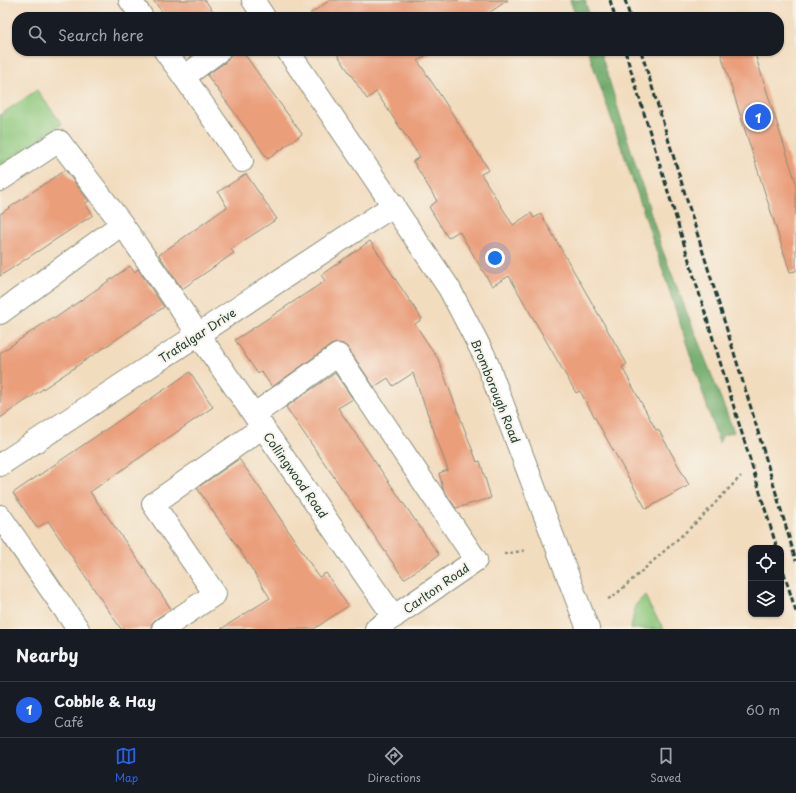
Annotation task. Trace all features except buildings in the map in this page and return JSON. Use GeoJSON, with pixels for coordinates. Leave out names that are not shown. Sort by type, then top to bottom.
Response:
{"type":"FeatureCollection","features":[{"type":"Feature","properties":{"kind":"street"},"geometry":{"type":"LineString","coordinates":[[130,0],[138,12]]}},
{"type":"Feature","properties":{"kind":"street"},"geometry":{"type":"LineString","coordinates":[[169,56],[242,161]]}},
{"type":"Feature","properties":{"kind":"street"},"geometry":{"type":"LineString","coordinates":[[184,77],[212,56]]}},
{"type":"Feature","properties":{"kind":"street","name":"Bromborough Road"},"geometry":{"type":"LineString","coordinates":[[291,56],[450,288],[484,355],[585,621]]}},
{"type":"Feature","properties":{"kind":"street","name":"Collingwood Road"},"geometry":{"type":"LineString","coordinates":[[0,180],[59,141],[122,224],[394,617]]}},
{"type":"Feature","properties":{"kind":"street","name":"Trafalgar Drive"},"geometry":{"type":"LineString","coordinates":[[0,465],[394,204]]}},
{"type":"Feature","properties":{"kind":"street"},"geometry":{"type":"LineString","coordinates":[[0,313],[122,224]]}},
{"type":"Feature","properties":{"kind":"street"},"geometry":{"type":"LineString","coordinates":[[163,629],[215,594],[153,504],[259,421],[338,355],[476,560]]}},
{"type":"Feature","properties":{"kind":"street"},"geometry":{"type":"LineString","coordinates":[[0,516],[78,629]]}},
{"type":"Feature","properties":{"kind":"street","name":"Carlton Road"},"geometry":{"type":"LineString","coordinates":[[376,629],[476,560]]}},
{"type":"Feature","properties":{"kind":"path"},"geometry":{"type":"LineString","coordinates":[[585,621],[700,520],[741,476]]}},
{"type":"Feature","properties":{"kind":"path"},"geometry":{"type":"LineString","coordinates":[[476,560],[556,544]]}},
{"type":"Feature","properties":{"kind":"green space"},"geometry":{"type":"Polygon","coordinates":[[[570,0],[585,0],[589,12],[574,12],[570,0]]]}},
{"type":"Feature","properties":{"kind":"green space"},"geometry":{"type":"Polygon","coordinates":[[[590,56],[602,56],[662,249],[734,432],[723,435],[719,443],[642,207],[590,56]]]}},
{"type":"Feature","properties":{"kind":"green space"},"geometry":{"type":"Polygon","coordinates":[[[37,90],[62,124],[0,166],[0,115],[37,90]]]}},
{"type":"Feature","properties":{"kind":"green space"},"geometry":{"type":"Polygon","coordinates":[[[645,595],[650,607],[664,629],[631,629],[635,606],[645,595]]]}},
{"type":"Feature","properties":{"kind":"railway"},"geometry":{"type":"LineString","coordinates":[[610,0],[614,12]]}},
{"type":"Feature","properties":{"kind":"railway"},"geometry":{"type":"LineString","coordinates":[[625,0],[629,12]]}},
{"type":"Feature","properties":{"kind":"railway"},"geometry":{"type":"LineString","coordinates":[[627,56],[776,545]]}},
{"type":"Feature","properties":{"kind":"railway"},"geometry":{"type":"LineString","coordinates":[[643,56],[751,408],[796,561]]}},
{"type":"Feature","properties":{"kind":"railway"},"geometry":{"type":"LineString","coordinates":[[784,573],[796,612]]}},
{"type":"Feature","properties":{"kind":"place","name":"Cobble & Hay"},"geometry":{"type":"Point","coordinates":[758,117]}}]}
